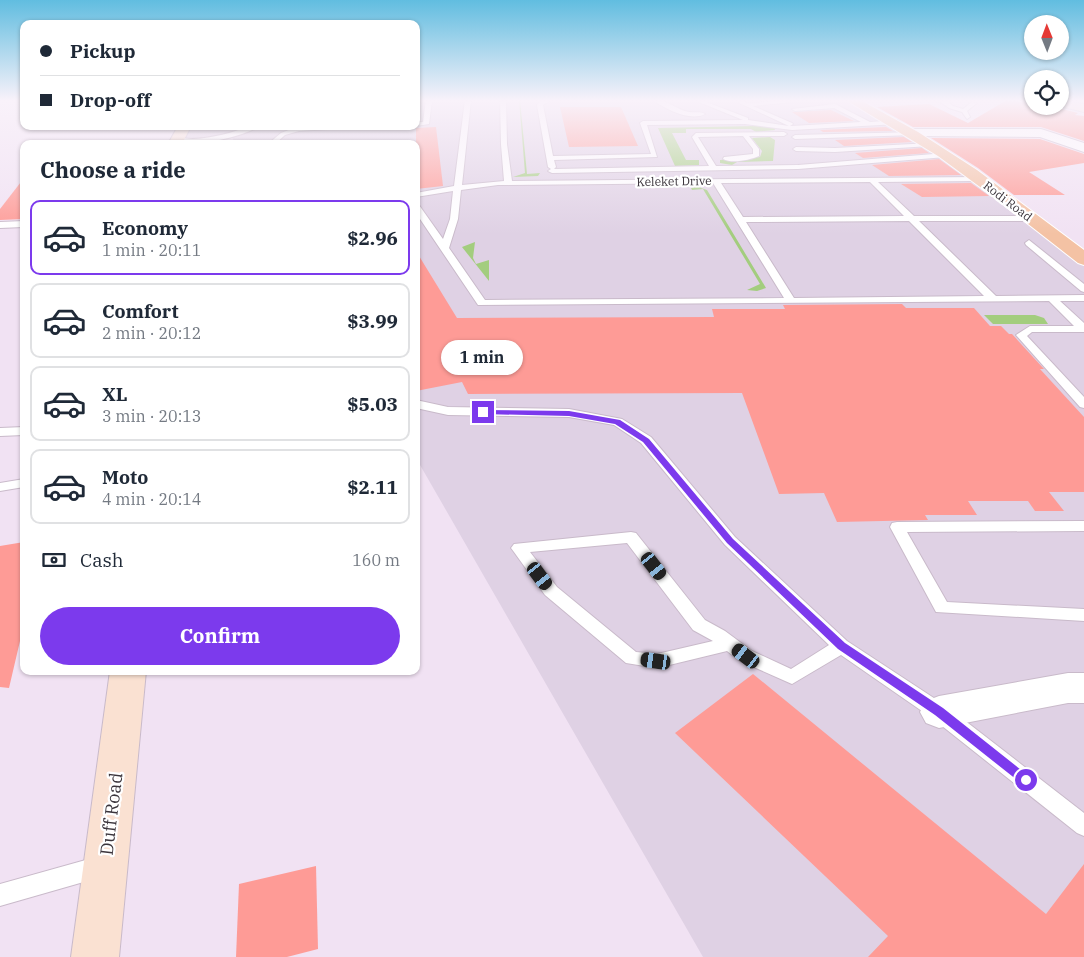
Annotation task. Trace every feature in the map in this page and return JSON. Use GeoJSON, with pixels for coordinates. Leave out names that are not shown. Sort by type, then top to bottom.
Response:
{"type":"FeatureCollection","features":[{"type":"Feature","properties":{"kind":"main road","name":"Rodi Road"},"geometry":{"type":"LineString","coordinates":[[931,145],[946,155],[959,169],[979,178],[1084,259]]}},
{"type":"Feature","properties":{"kind":"street","name":"Duff Road"},"geometry":{"type":"LineString","coordinates":[[95,957],[128,675]]}},
{"type":"Feature","properties":{"kind":"street"},"geometry":{"type":"LineString","coordinates":[[939,712],[1068,688],[1084,688]]}},
{"type":"Feature","properties":{"kind":"lane"},"geometry":{"type":"LineString","coordinates":[[444,248],[454,219],[463,145]]}},
{"type":"Feature","properties":{"kind":"lane"},"geometry":{"type":"LineString","coordinates":[[504,145],[508,183]]}},
{"type":"Feature","properties":{"kind":"lane"},"geometry":{"type":"LineString","coordinates":[[547,145],[555,182]]}},
{"type":"Feature","properties":{"kind":"lane"},"geometry":{"type":"LineString","coordinates":[[550,158],[655,156],[651,145]]}},
{"type":"Feature","properties":{"kind":"lane"},"geometry":{"type":"LineString","coordinates":[[702,145],[715,159],[714,168]]}},
{"type":"Feature","properties":{"kind":"lane"},"geometry":{"type":"LineString","coordinates":[[715,159],[750,158],[757,155],[753,145]]}},
{"type":"Feature","properties":{"kind":"lane"},"geometry":{"type":"LineString","coordinates":[[795,145],[800,180]]}},
{"type":"Feature","properties":{"kind":"lane"},"geometry":{"type":"LineString","coordinates":[[818,145],[824,148],[843,149]]}},
{"type":"Feature","properties":{"kind":"lane"},"geometry":{"type":"LineString","coordinates":[[796,149],[843,149],[919,145]]}},
{"type":"Feature","properties":{"kind":"lane"},"geometry":{"type":"LineString","coordinates":[[552,171],[798,167],[946,155]]}},
{"type":"Feature","properties":{"kind":"lane"},"geometry":{"type":"LineString","coordinates":[[815,166],[826,172],[843,175],[942,170]]}},
{"type":"Feature","properties":{"kind":"lane","name":"Keleket Drive"},"geometry":{"type":"LineString","coordinates":[[420,194],[508,183],[979,178]]}},
{"type":"Feature","properties":{"kind":"lane"},"geometry":{"type":"LineString","coordinates":[[715,180],[791,301]]}},
{"type":"Feature","properties":{"kind":"lane"},"geometry":{"type":"LineString","coordinates":[[872,180],[993,299]]}},
{"type":"Feature","properties":{"kind":"lane"},"geometry":{"type":"LineString","coordinates":[[420,213],[482,303],[1084,298]]}},
{"type":"Feature","properties":{"kind":"lane"},"geometry":{"type":"LineString","coordinates":[[742,223],[914,220],[1037,223]]}},
{"type":"Feature","properties":{"kind":"lane"},"geometry":{"type":"LineString","coordinates":[[742,223],[921,227],[1037,223]]}},
{"type":"Feature","properties":{"kind":"lane"},"geometry":{"type":"LineString","coordinates":[[0,225],[20,224]]}},
{"type":"Feature","properties":{"kind":"lane"},"geometry":{"type":"LineString","coordinates":[[1029,243],[1084,289]]}},
{"type":"Feature","properties":{"kind":"lane"},"geometry":{"type":"LineString","coordinates":[[1052,299],[1084,329]]}},
{"type":"Feature","properties":{"kind":"lane"},"geometry":{"type":"LineString","coordinates":[[1084,329],[1030,330],[1021,335],[1084,404]]}},
{"type":"Feature","properties":{"kind":"lane"},"geometry":{"type":"LineString","coordinates":[[420,405],[448,411],[569,414],[618,422],[646,440],[730,541],[841,646],[939,712],[1084,826]]}},
{"type":"Feature","properties":{"kind":"lane"},"geometry":{"type":"LineString","coordinates":[[0,432],[20,431]]}},
{"type":"Feature","properties":{"kind":"lane"},"geometry":{"type":"LineString","coordinates":[[0,487],[20,484]]}},
{"type":"Feature","properties":{"kind":"lane"},"geometry":{"type":"LineString","coordinates":[[1084,526],[897,527],[942,608],[1084,615]]}},
{"type":"Feature","properties":{"kind":"lane"},"geometry":{"type":"LineString","coordinates":[[730,644],[656,661],[632,658],[551,590],[519,548],[631,537],[699,625],[730,644],[746,656],[792,676],[841,646]]}},
{"type":"Feature","properties":{"kind":"lane"},"geometry":{"type":"LineString","coordinates":[[0,895],[105,866]]}},
{"type":"Feature","properties":{"kind":"shaded area"},"geometry":{"type":"Polygon","coordinates":[[[420,145],[924,145],[1084,259],[1084,957],[703,957],[420,465],[420,145]]]}},
{"type":"Feature","properties":{"kind":"green space"},"geometry":{"type":"Polygon","coordinates":[[[523,145],[524,145],[527,174],[540,173],[538,176],[513,177],[525,173],[523,145]]]}},
{"type":"Feature","properties":{"kind":"green space"},"geometry":{"type":"Polygon","coordinates":[[[665,145],[678,145],[686,160],[699,160],[699,165],[675,166],[665,145]]]}},
{"type":"Feature","properties":{"kind":"green space"},"geometry":{"type":"Polygon","coordinates":[[[757,145],[775,145],[773,161],[737,162],[732,165],[720,163],[720,160],[760,157],[762,151],[757,145]]]}},
{"type":"Feature","properties":{"kind":"green space"},"geometry":{"type":"Polygon","coordinates":[[[698,187],[707,190],[766,288],[757,291],[747,290],[760,284],[703,189],[692,190],[691,188],[698,187]]]}},
{"type":"Feature","properties":{"kind":"green space"},"geometry":{"type":"Polygon","coordinates":[[[475,242],[473,258],[476,264],[489,260],[489,281],[462,247],[475,242]]]}},
{"type":"Feature","properties":{"kind":"green space"},"geometry":{"type":"Polygon","coordinates":[[[984,315],[1035,315],[1044,318],[1048,324],[993,324],[984,315]]]}},
{"type":"Feature","properties":{"kind":"building"},"geometry":{"type":"Polygon","coordinates":[[[420,145],[438,145],[443,186],[420,189],[420,145]]]}},
{"type":"Feature","properties":{"kind":"building"},"geometry":{"type":"Polygon","coordinates":[[[568,145],[638,146],[569,147],[568,145]]]}},
{"type":"Feature","properties":{"kind":"building"},"geometry":{"type":"Polygon","coordinates":[[[842,145],[867,145],[844,146],[842,145]]]}},
{"type":"Feature","properties":{"kind":"building"},"geometry":{"type":"Polygon","coordinates":[[[941,145],[1057,145],[1084,154],[1084,163],[1029,172],[1065,195],[1014,195],[978,168],[941,145]]]}},
{"type":"Feature","properties":{"kind":"building"},"geometry":{"type":"Polygon","coordinates":[[[922,148],[929,153],[863,158],[855,153],[922,148]]]}},
{"type":"Feature","properties":{"kind":"building"},"geometry":{"type":"Polygon","coordinates":[[[939,159],[961,175],[889,176],[872,165],[939,159]]]}},
{"type":"Feature","properties":{"kind":"building"},"geometry":{"type":"Polygon","coordinates":[[[20,183],[20,219],[0,220],[0,209],[20,183]]]}},
{"type":"Feature","properties":{"kind":"building"},"geometry":{"type":"Polygon","coordinates":[[[971,183],[989,196],[922,197],[901,184],[971,183]]]}},
{"type":"Feature","properties":{"kind":"building"},"geometry":{"type":"Polygon","coordinates":[[[420,258],[457,318],[714,317],[712,309],[785,309],[783,305],[902,304],[906,308],[974,308],[990,326],[1001,326],[1009,334],[1012,334],[1044,369],[1040,369],[1084,417],[1084,492],[1049,492],[1064,511],[1035,511],[1028,501],[968,501],[977,515],[925,515],[928,520],[837,522],[824,493],[779,494],[742,393],[468,394],[462,382],[420,390],[420,258]]]}},
{"type":"Feature","properties":{"kind":"building"},"geometry":{"type":"Polygon","coordinates":[[[20,543],[20,641],[9,688],[0,687],[0,546],[20,543]]]}},
{"type":"Feature","properties":{"kind":"building"},"geometry":{"type":"Polygon","coordinates":[[[753,674],[1046,914],[1084,864],[1084,957],[868,957],[888,936],[675,733],[753,674]]]}},
{"type":"Feature","properties":{"kind":"building"},"geometry":{"type":"Polygon","coordinates":[[[316,866],[318,949],[287,957],[236,957],[239,884],[316,866]]]}},
{"type":"Feature","properties":{"kind":"route"},"geometry":{"type":"LineString","coordinates":[[483,412],[569,414],[618,422],[646,440],[730,541],[841,646],[939,712],[1026,780]]}}]}
